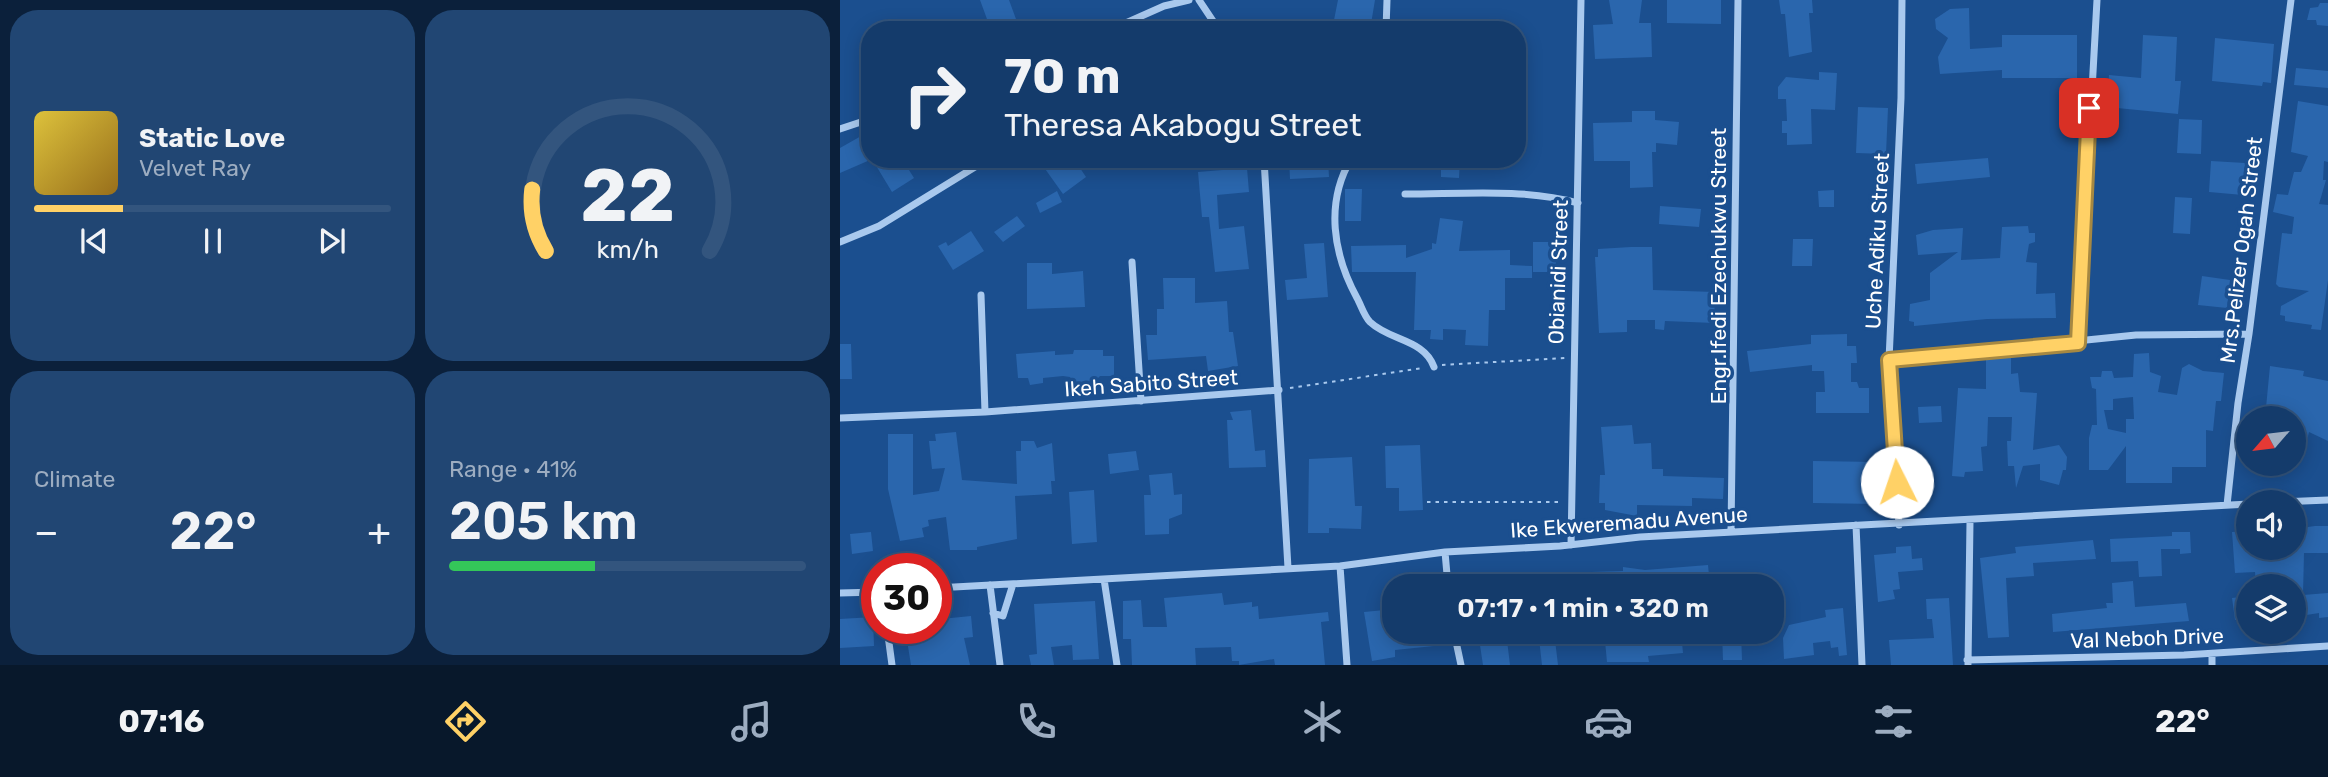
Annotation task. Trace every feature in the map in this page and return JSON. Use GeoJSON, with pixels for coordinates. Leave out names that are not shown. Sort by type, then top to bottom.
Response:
{"type":"FeatureCollection","features":[{"type":"Feature","properties":{"kind":"street"},"geometry":{"type":"LineString","coordinates":[[1134,21],[1164,6],[1189,0]]}},
{"type":"Feature","properties":{"kind":"street"},"geometry":{"type":"LineString","coordinates":[[1199,0],[1213,21]]}},
{"type":"Feature","properties":{"kind":"street"},"geometry":{"type":"LineString","coordinates":[[1386,21],[1387,0]]}},
{"type":"Feature","properties":{"kind":"street","name":"Obianidi Street"},"geometry":{"type":"LineString","coordinates":[[1571,545],[1581,0]]}},
{"type":"Feature","properties":{"kind":"street","name":"Engr.Ifedi Ezechukwu Street"},"geometry":{"type":"LineString","coordinates":[[1731,532],[1738,0]]}},
{"type":"Feature","properties":{"kind":"street","name":"Uche Adiku Street"},"geometry":{"type":"LineString","coordinates":[[1899,524],[1889,360],[1901,98],[1902,0]]}},
{"type":"Feature","properties":{"kind":"street"},"geometry":{"type":"LineString","coordinates":[[2078,343],[2085,172],[2097,0]]}},
{"type":"Feature","properties":{"kind":"street","name":"Mrs.Pelizer Ogah Street"},"geometry":{"type":"LineString","coordinates":[[2227,505],[2291,0]]}},
{"type":"Feature","properties":{"kind":"street"},"geometry":{"type":"LineString","coordinates":[[840,129],[861,122]]}},
{"type":"Feature","properties":{"kind":"street"},"geometry":{"type":"LineString","coordinates":[[840,242],[879,226],[973,168]]}},
{"type":"Feature","properties":{"kind":"street"},"geometry":{"type":"LineString","coordinates":[[1265,168],[1288,568]]}},
{"type":"Feature","properties":{"kind":"street"},"geometry":{"type":"LineString","coordinates":[[1346,168],[1339,179],[1334,207],[1339,262],[1369,321],[1418,346],[1430,355],[1434,367]]}},
{"type":"Feature","properties":{"kind":"street"},"geometry":{"type":"LineString","coordinates":[[1405,194],[1517,195],[1559,198],[1578,203]]}},
{"type":"Feature","properties":{"kind":"street"},"geometry":{"type":"LineString","coordinates":[[1132,262],[1141,401]]}},
{"type":"Feature","properties":{"kind":"street"},"geometry":{"type":"LineString","coordinates":[[981,295],[985,412]]}},
{"type":"Feature","properties":{"kind":"street"},"geometry":{"type":"LineString","coordinates":[[1889,360],[2078,343],[2136,335],[2249,334]]}},
{"type":"Feature","properties":{"kind":"street","name":"Ikeh Sabito Street"},"geometry":{"type":"LineString","coordinates":[[840,418],[985,412],[1279,390]]}},
{"type":"Feature","properties":{"kind":"street"},"geometry":{"type":"LineString","coordinates":[[2306,501],[2328,500]]}},
{"type":"Feature","properties":{"kind":"street","name":"Ike Ekweremadu Avenue"},"geometry":{"type":"LineString","coordinates":[[990,586],[1340,566],[1445,552],[1731,532],[1970,522],[2236,505]]}},
{"type":"Feature","properties":{"kind":"street"},"geometry":{"type":"LineString","coordinates":[[1967,663],[1970,522]]}},
{"type":"Feature","properties":{"kind":"street"},"geometry":{"type":"LineString","coordinates":[[1856,526],[1862,665]]}},
{"type":"Feature","properties":{"kind":"street"},"geometry":{"type":"LineString","coordinates":[[1445,552],[1447,574]]}},
{"type":"Feature","properties":{"kind":"street"},"geometry":{"type":"LineString","coordinates":[[1340,566],[1347,665]]}},
{"type":"Feature","properties":{"kind":"street"},"geometry":{"type":"LineString","coordinates":[[1104,579],[1117,665]]}},
{"type":"Feature","properties":{"kind":"street"},"geometry":{"type":"LineString","coordinates":[[993,613],[1003,616],[1013,584]]}},
{"type":"Feature","properties":{"kind":"street"},"geometry":{"type":"LineString","coordinates":[[952,588],[990,586],[1000,665]]}},
{"type":"Feature","properties":{"kind":"street"},"geometry":{"type":"LineString","coordinates":[[840,593],[861,592]]}},
{"type":"Feature","properties":{"kind":"street"},"geometry":{"type":"LineString","coordinates":[[885,665],[892,665],[889,644]]}},
{"type":"Feature","properties":{"kind":"street"},"geometry":{"type":"LineString","coordinates":[[1457,644],[1461,665]]}},
{"type":"Feature","properties":{"kind":"street","name":"Val Neboh Drive"},"geometry":{"type":"LineString","coordinates":[[1967,663],[2098,661],[2328,646]]}},
{"type":"Feature","properties":{"kind":"street"},"geometry":{"type":"LineString","coordinates":[[2212,665],[2213,654]]}},
{"type":"Feature","properties":{"kind":"path"},"geometry":{"type":"LineString","coordinates":[[1279,390],[1463,362],[1573,357]]}},
{"type":"Feature","properties":{"kind":"path"},"geometry":{"type":"LineString","coordinates":[[1427,502],[1571,503]]}},
{"type":"Feature","properties":{"kind":"building"},"geometry":{"type":"Polygon","coordinates":[[[980,0],[1009,0],[1017,21],[988,21],[980,0]]]}},
{"type":"Feature","properties":{"kind":"building"},"geometry":{"type":"Polygon","coordinates":[[[1338,0],[1375,0],[1372,21],[1334,21],[1338,0]]]}},
{"type":"Feature","properties":{"kind":"building"},"geometry":{"type":"Polygon","coordinates":[[[1609,0],[1642,0],[1639,23],[1651,23],[1652,57],[1595,59],[1593,25],[1613,24],[1609,0]]]}},
{"type":"Feature","properties":{"kind":"building"},"geometry":{"type":"Polygon","coordinates":[[[1667,0],[1721,0],[1721,24],[1667,23],[1667,0]]]}},
{"type":"Feature","properties":{"kind":"building"},"geometry":{"type":"Polygon","coordinates":[[[1779,0],[1812,0],[1813,13],[1809,13],[1812,52],[1789,57],[1785,14],[1781,14],[1779,0]]]}},
{"type":"Feature","properties":{"kind":"building"},"geometry":{"type":"Polygon","coordinates":[[[2320,3],[2328,3],[2328,26],[2317,25],[2316,20],[2307,20],[2310,8],[2318,7],[2320,3]]]}},
{"type":"Feature","properties":{"kind":"building"},"geometry":{"type":"Polygon","coordinates":[[[1969,8],[1970,49],[2002,47],[2002,35],[2077,35],[2077,78],[2002,78],[2002,70],[1940,74],[1938,57],[1948,38],[1936,29],[1935,19],[1950,9],[1969,8]]]}},
{"type":"Feature","properties":{"kind":"building"},"geometry":{"type":"Polygon","coordinates":[[[2143,35],[2177,37],[2175,81],[2181,81],[2178,114],[2107,107],[2109,75],[2141,78],[2143,35]]]}},
{"type":"Feature","properties":{"kind":"building"},"geometry":{"type":"Polygon","coordinates":[[[2215,38],[2274,44],[2271,83],[2263,82],[2262,86],[2212,81],[2215,38]]]}},
{"type":"Feature","properties":{"kind":"building"},"geometry":{"type":"Polygon","coordinates":[[[2296,68],[2328,71],[2328,88],[2294,85],[2296,68]]]}},
{"type":"Feature","properties":{"kind":"building"},"geometry":{"type":"Polygon","coordinates":[[[1819,72],[1837,73],[1835,110],[1811,109],[1812,144],[1787,145],[1787,133],[1782,133],[1782,121],[1787,121],[1786,99],[1778,99],[1778,87],[1786,77],[1819,80],[1819,72]]]}},
{"type":"Feature","properties":{"kind":"building"},"geometry":{"type":"Polygon","coordinates":[[[2298,101],[2328,106],[2328,162],[2324,161],[2323,180],[2326,180],[2319,204],[2328,205],[2328,280],[2321,330],[2311,329],[2312,325],[2285,321],[2285,316],[2280,315],[2281,306],[2309,291],[2279,287],[2276,284],[2282,233],[2292,234],[2294,217],[2273,212],[2277,194],[2288,195],[2294,172],[2301,172],[2308,156],[2291,152],[2298,101]]]}},
{"type":"Feature","properties":{"kind":"building"},"geometry":{"type":"Polygon","coordinates":[[[1858,107],[1888,108],[1886,154],[1856,153],[1858,107]]]}},
{"type":"Feature","properties":{"kind":"building"},"geometry":{"type":"Polygon","coordinates":[[[1632,111],[1655,111],[1655,120],[1679,122],[1677,145],[1656,143],[1656,152],[1652,152],[1653,187],[1630,188],[1630,161],[1594,161],[1593,123],[1632,122],[1632,111]]]}},
{"type":"Feature","properties":{"kind":"building"},"geometry":{"type":"Polygon","coordinates":[[[2179,119],[2202,120],[2201,154],[2177,153],[2179,119]]]}},
{"type":"Feature","properties":{"kind":"building"},"geometry":{"type":"Polygon","coordinates":[[[861,136],[861,164],[840,173],[840,148],[861,136]]]}},
{"type":"Feature","properties":{"kind":"building"},"geometry":{"type":"Polygon","coordinates":[[[1988,158],[1990,177],[1917,184],[1915,164],[1988,158]]]}},
{"type":"Feature","properties":{"kind":"building"},"geometry":{"type":"Polygon","coordinates":[[[2211,161],[2245,163],[2243,195],[2209,192],[2211,161]]]}},
{"type":"Feature","properties":{"kind":"building"},"geometry":{"type":"Polygon","coordinates":[[[877,168],[912,168],[909,170],[914,178],[892,192],[877,168]]]}},
{"type":"Feature","properties":{"kind":"building"},"geometry":{"type":"Polygon","coordinates":[[[1044,168],[1080,168],[1086,177],[1063,194],[1044,168]]]}},
{"type":"Feature","properties":{"kind":"building"},"geometry":{"type":"Polygon","coordinates":[[[1247,168],[1249,192],[1217,195],[1219,229],[1244,226],[1249,269],[1215,272],[1209,217],[1202,217],[1198,172],[1247,168]]]}},
{"type":"Feature","properties":{"kind":"building"},"geometry":{"type":"Polygon","coordinates":[[[1289,168],[1328,168],[1329,177],[1290,179],[1289,168]]]}},
{"type":"Feature","properties":{"kind":"building"},"geometry":{"type":"Polygon","coordinates":[[[1441,168],[1460,168],[1459,178],[1441,177],[1441,168]]]}},
{"type":"Feature","properties":{"kind":"building"},"geometry":{"type":"Polygon","coordinates":[[[1345,189],[1362,189],[1361,221],[1345,221],[1345,189]]]}},
{"type":"Feature","properties":{"kind":"building"},"geometry":{"type":"Polygon","coordinates":[[[1834,190],[1834,207],[1819,207],[1818,191],[1834,190]]]}},
{"type":"Feature","properties":{"kind":"building"},"geometry":{"type":"Polygon","coordinates":[[[1057,191],[1062,202],[1040,213],[1036,203],[1057,191]]]}},
{"type":"Feature","properties":{"kind":"building"},"geometry":{"type":"Polygon","coordinates":[[[2175,197],[2192,198],[2190,234],[2173,233],[2175,197]]]}},
{"type":"Feature","properties":{"kind":"building"},"geometry":{"type":"Polygon","coordinates":[[[1660,206],[1701,209],[1699,227],[1659,224],[1660,206]]]}},
{"type":"Feature","properties":{"kind":"building"},"geometry":{"type":"Polygon","coordinates":[[[1017,216],[1025,226],[1003,242],[994,232],[1017,216]]]}},
{"type":"Feature","properties":{"kind":"building"},"geometry":{"type":"Polygon","coordinates":[[[1440,218],[1463,221],[1459,251],[1510,250],[1510,265],[1532,266],[1532,278],[1505,278],[1505,310],[1489,310],[1488,346],[1465,345],[1466,330],[1443,329],[1443,340],[1430,339],[1431,330],[1414,330],[1416,272],[1352,272],[1351,246],[1406,245],[1406,258],[1432,249],[1432,243],[1436,244],[1440,218]]]}},
{"type":"Feature","properties":{"kind":"building"},"geometry":{"type":"Polygon","coordinates":[[[2028,226],[2029,233],[2035,233],[2035,242],[2029,244],[2026,262],[2037,263],[2036,294],[2055,293],[2056,318],[1987,319],[1914,326],[1914,322],[1909,321],[1910,304],[1930,300],[1930,273],[1958,252],[1918,255],[1916,235],[1933,230],[1963,228],[1961,260],[2000,258],[2002,227],[2028,226]]]}},
{"type":"Feature","properties":{"kind":"building"},"geometry":{"type":"Polygon","coordinates":[[[971,231],[984,251],[953,270],[938,246],[946,242],[948,246],[971,231]]]}},
{"type":"Feature","properties":{"kind":"building"},"geometry":{"type":"Polygon","coordinates":[[[1793,239],[1813,239],[1812,266],[1792,266],[1793,239]]]}},
{"type":"Feature","properties":{"kind":"building"},"geometry":{"type":"Polygon","coordinates":[[[1533,242],[1556,242],[1556,272],[1533,272],[1533,242]]]}},
{"type":"Feature","properties":{"kind":"building"},"geometry":{"type":"Polygon","coordinates":[[[1324,243],[1328,297],[1287,300],[1285,280],[1307,278],[1304,244],[1324,243]]]}},
{"type":"Feature","properties":{"kind":"building"},"geometry":{"type":"Polygon","coordinates":[[[1652,247],[1653,290],[1715,292],[1714,323],[1665,321],[1664,330],[1655,329],[1655,320],[1627,320],[1627,332],[1599,333],[1595,257],[1598,257],[1598,249],[1652,247]]]}},
{"type":"Feature","properties":{"kind":"building"},"geometry":{"type":"Polygon","coordinates":[[[1027,263],[1052,263],[1052,274],[1083,271],[1085,307],[1027,309],[1027,263]]]}},
{"type":"Feature","properties":{"kind":"building"},"geometry":{"type":"Polygon","coordinates":[[[2202,276],[2230,280],[2227,308],[2198,305],[2202,276]]]}},
{"type":"Feature","properties":{"kind":"building"},"geometry":{"type":"Polygon","coordinates":[[[1163,278],[1195,278],[1195,303],[1227,301],[1229,332],[1233,332],[1238,366],[1208,371],[1206,356],[1148,360],[1146,335],[1157,335],[1157,309],[1164,309],[1163,278]]]}},
{"type":"Feature","properties":{"kind":"building"},"geometry":{"type":"Polygon","coordinates":[[[1847,334],[1847,346],[1856,346],[1857,363],[1851,363],[1851,382],[1857,382],[1859,388],[1869,388],[1869,413],[1816,413],[1816,392],[1825,392],[1824,371],[1812,371],[1812,365],[1750,372],[1747,351],[1811,344],[1811,335],[1847,334]]]}},
{"type":"Feature","properties":{"kind":"building"},"geometry":{"type":"Polygon","coordinates":[[[840,344],[851,344],[852,379],[840,379],[840,344]]]}},
{"type":"Feature","properties":{"kind":"building"},"geometry":{"type":"Polygon","coordinates":[[[1074,350],[1103,350],[1103,356],[1114,356],[1114,376],[1100,376],[1091,385],[1075,384],[1070,377],[1063,376],[1043,378],[1043,383],[1030,385],[1028,378],[1018,378],[1016,354],[1055,351],[1055,355],[1073,354],[1074,350]]]}},
{"type":"Feature","properties":{"kind":"building"},"geometry":{"type":"Polygon","coordinates":[[[2149,353],[2150,372],[2161,376],[2158,392],[2177,395],[2182,368],[2189,364],[2203,371],[2224,373],[2221,401],[2216,401],[2213,431],[2206,430],[2206,467],[2172,467],[2172,483],[2126,483],[2126,446],[2108,470],[2089,470],[2089,438],[2092,425],[2097,425],[2096,389],[2092,388],[2090,377],[2101,377],[2102,371],[2112,371],[2114,378],[2133,377],[2134,354],[2149,353]],[[2133,397],[2113,399],[2113,410],[2104,410],[2108,429],[2126,433],[2126,419],[2134,419],[2133,397]]]}},
{"type":"Feature","properties":{"kind":"building"},"geometry":{"type":"Polygon","coordinates":[[[1986,356],[2011,357],[2011,374],[2018,373],[2020,392],[2037,393],[2033,450],[2059,445],[2067,457],[2066,470],[2063,470],[2059,485],[2040,480],[2040,464],[2023,466],[2016,488],[2014,466],[2008,466],[2007,441],[2011,441],[2012,417],[1988,417],[1987,446],[1981,447],[1983,471],[1965,472],[1964,477],[1952,476],[1958,388],[1986,389],[1986,356]]]}},
{"type":"Feature","properties":{"kind":"building"},"geometry":{"type":"Polygon","coordinates":[[[2270,366],[2304,371],[2303,376],[2328,381],[2328,441],[2309,432],[2306,444],[2306,406],[2266,406],[2270,366]]]}},
{"type":"Feature","properties":{"kind":"building"},"geometry":{"type":"Polygon","coordinates":[[[1941,406],[1942,422],[1919,423],[1918,407],[1941,406]]]}},
{"type":"Feature","properties":{"kind":"building"},"geometry":{"type":"Polygon","coordinates":[[[1251,410],[1255,451],[1265,450],[1266,467],[1229,468],[1227,420],[1233,420],[1230,412],[1251,410]]]}},
{"type":"Feature","properties":{"kind":"building"},"geometry":{"type":"Polygon","coordinates":[[[1632,425],[1634,444],[1651,443],[1652,469],[1663,469],[1663,476],[1724,478],[1723,499],[1692,498],[1692,506],[1637,505],[1637,516],[1605,510],[1605,503],[1599,503],[1600,475],[1605,475],[1601,427],[1632,425]]]}},
{"type":"Feature","properties":{"kind":"building"},"geometry":{"type":"Polygon","coordinates":[[[956,432],[962,480],[1017,484],[1016,451],[1021,451],[1021,441],[1034,441],[1037,448],[1052,443],[1055,481],[1051,481],[1052,494],[1015,496],[1017,539],[977,547],[977,550],[950,550],[946,517],[928,520],[929,526],[922,528],[924,537],[900,541],[888,489],[888,434],[913,434],[913,495],[939,491],[945,468],[932,469],[929,441],[936,441],[935,434],[956,432]]]}},
{"type":"Feature","properties":{"kind":"building"},"geometry":{"type":"Polygon","coordinates":[[[1420,445],[1423,510],[1399,511],[1399,488],[1386,488],[1385,446],[1420,445]]]}},
{"type":"Feature","properties":{"kind":"building"},"geometry":{"type":"Polygon","coordinates":[[[1136,451],[1139,470],[1110,474],[1108,454],[1136,451]]]}},
{"type":"Feature","properties":{"kind":"building"},"geometry":{"type":"Polygon","coordinates":[[[1352,457],[1355,506],[1362,506],[1361,529],[1329,528],[1329,533],[1308,533],[1309,459],[1352,457]]]}},
{"type":"Feature","properties":{"kind":"building"},"geometry":{"type":"Polygon","coordinates":[[[1813,461],[1877,462],[1877,504],[1813,503],[1813,461]]]}},
{"type":"Feature","properties":{"kind":"building"},"geometry":{"type":"Polygon","coordinates":[[[1172,473],[1174,495],[1182,494],[1182,514],[1169,519],[1169,534],[1145,535],[1144,495],[1151,495],[1149,475],[1172,473]]]}},
{"type":"Feature","properties":{"kind":"building"},"geometry":{"type":"Polygon","coordinates":[[[1094,490],[1097,542],[1072,544],[1069,492],[1094,490]]]}},
{"type":"Feature","properties":{"kind":"building"},"geometry":{"type":"Polygon","coordinates":[[[2328,526],[2328,553],[2306,553],[2306,527],[2328,526]]]}},
{"type":"Feature","properties":{"kind":"building"},"geometry":{"type":"Polygon","coordinates":[[[871,532],[873,551],[852,554],[850,534],[871,532]]]}},
{"type":"Feature","properties":{"kind":"building"},"geometry":{"type":"Polygon","coordinates":[[[2172,532],[2190,532],[2191,553],[2180,554],[2180,549],[2161,549],[2162,576],[2139,577],[2138,561],[2111,562],[2110,539],[2172,536],[2172,532]]]}},
{"type":"Feature","properties":{"kind":"building"},"geometry":{"type":"Polygon","coordinates":[[[2232,532],[2236,532],[2236,560],[2304,560],[2304,574],[2235,573],[2232,532]]]}},
{"type":"Feature","properties":{"kind":"building"},"geometry":{"type":"Polygon","coordinates":[[[2093,540],[2096,559],[2033,563],[2034,576],[2006,578],[2009,637],[1988,638],[1980,558],[2016,553],[2015,547],[2093,540]]]}},
{"type":"Feature","properties":{"kind":"building"},"geometry":{"type":"Polygon","coordinates":[[[1911,546],[1912,559],[1922,558],[1923,570],[1898,572],[1900,589],[1893,590],[1895,599],[1878,602],[1874,555],[1896,553],[1896,547],[1911,546]]]}},
{"type":"Feature","properties":{"kind":"building"},"geometry":{"type":"Polygon","coordinates":[[[1708,565],[1709,574],[1591,572],[1623,571],[1623,567],[1645,570],[1708,565]]]}},
{"type":"Feature","properties":{"kind":"building"},"geometry":{"type":"Polygon","coordinates":[[[2133,581],[2135,607],[2186,603],[2189,621],[2053,632],[2052,614],[2107,608],[2106,603],[2113,603],[2112,583],[2133,581]]]}},
{"type":"Feature","properties":{"kind":"building"},"geometry":{"type":"Polygon","coordinates":[[[1222,593],[1224,605],[1252,602],[1252,607],[1258,606],[1259,619],[1328,612],[1329,621],[1321,622],[1325,665],[1275,665],[1274,659],[1239,665],[1239,661],[1232,661],[1231,647],[1195,648],[1196,665],[1132,665],[1131,639],[1123,639],[1123,601],[1141,600],[1143,627],[1167,627],[1164,598],[1222,593]]]}},
{"type":"Feature","properties":{"kind":"building"},"geometry":{"type":"Polygon","coordinates":[[[2328,593],[2328,617],[2319,618],[2319,613],[2306,615],[2306,595],[2328,593]]]}},
{"type":"Feature","properties":{"kind":"building"},"geometry":{"type":"Polygon","coordinates":[[[1949,598],[1953,665],[1891,665],[1889,640],[1934,638],[1932,619],[1927,619],[1926,599],[1949,598]]]}},
{"type":"Feature","properties":{"kind":"building"},"geometry":{"type":"Polygon","coordinates":[[[2232,598],[2236,598],[2236,620],[2235,620],[2232,598]]]}},
{"type":"Feature","properties":{"kind":"building"},"geometry":{"type":"Polygon","coordinates":[[[1095,601],[1099,659],[1073,660],[1072,645],[1051,647],[1054,665],[1031,665],[1029,655],[1037,654],[1034,604],[1095,601]]]}},
{"type":"Feature","properties":{"kind":"building"},"geometry":{"type":"Polygon","coordinates":[[[1843,608],[1847,655],[1839,656],[1838,647],[1831,648],[1830,641],[1813,643],[1814,655],[1784,659],[1784,636],[1789,625],[1826,617],[1825,610],[1843,608]]]}},
{"type":"Feature","properties":{"kind":"building"},"geometry":{"type":"Polygon","coordinates":[[[1382,610],[1382,644],[1434,646],[1395,650],[1395,657],[1372,661],[1364,612],[1382,610]]]}},
{"type":"Feature","properties":{"kind":"building"},"geometry":{"type":"Polygon","coordinates":[[[971,616],[973,637],[964,638],[970,665],[911,665],[908,644],[952,644],[952,618],[971,616]]]}},
{"type":"Feature","properties":{"kind":"building"},"geometry":{"type":"Polygon","coordinates":[[[861,618],[861,644],[874,646],[840,648],[840,619],[861,618]]]}},
{"type":"Feature","properties":{"kind":"building"},"geometry":{"type":"Polygon","coordinates":[[[1480,644],[1507,644],[1510,665],[1483,665],[1480,644]]]}},
{"type":"Feature","properties":{"kind":"building"},"geometry":{"type":"Polygon","coordinates":[[[1540,644],[1555,644],[1558,665],[1542,665],[1540,644]]]}},
{"type":"Feature","properties":{"kind":"building"},"geometry":{"type":"Polygon","coordinates":[[[1605,644],[1682,644],[1683,653],[1648,656],[1649,662],[1607,662],[1605,644]]]}},
{"type":"Feature","properties":{"kind":"building"},"geometry":{"type":"Polygon","coordinates":[[[1722,644],[1741,644],[1742,660],[1723,660],[1722,644]]]}},
{"type":"Feature","properties":{"kind":"route"},"geometry":{"type":"LineString","coordinates":[[1897,482],[1889,360],[2078,343],[2089,108]]}}]}
